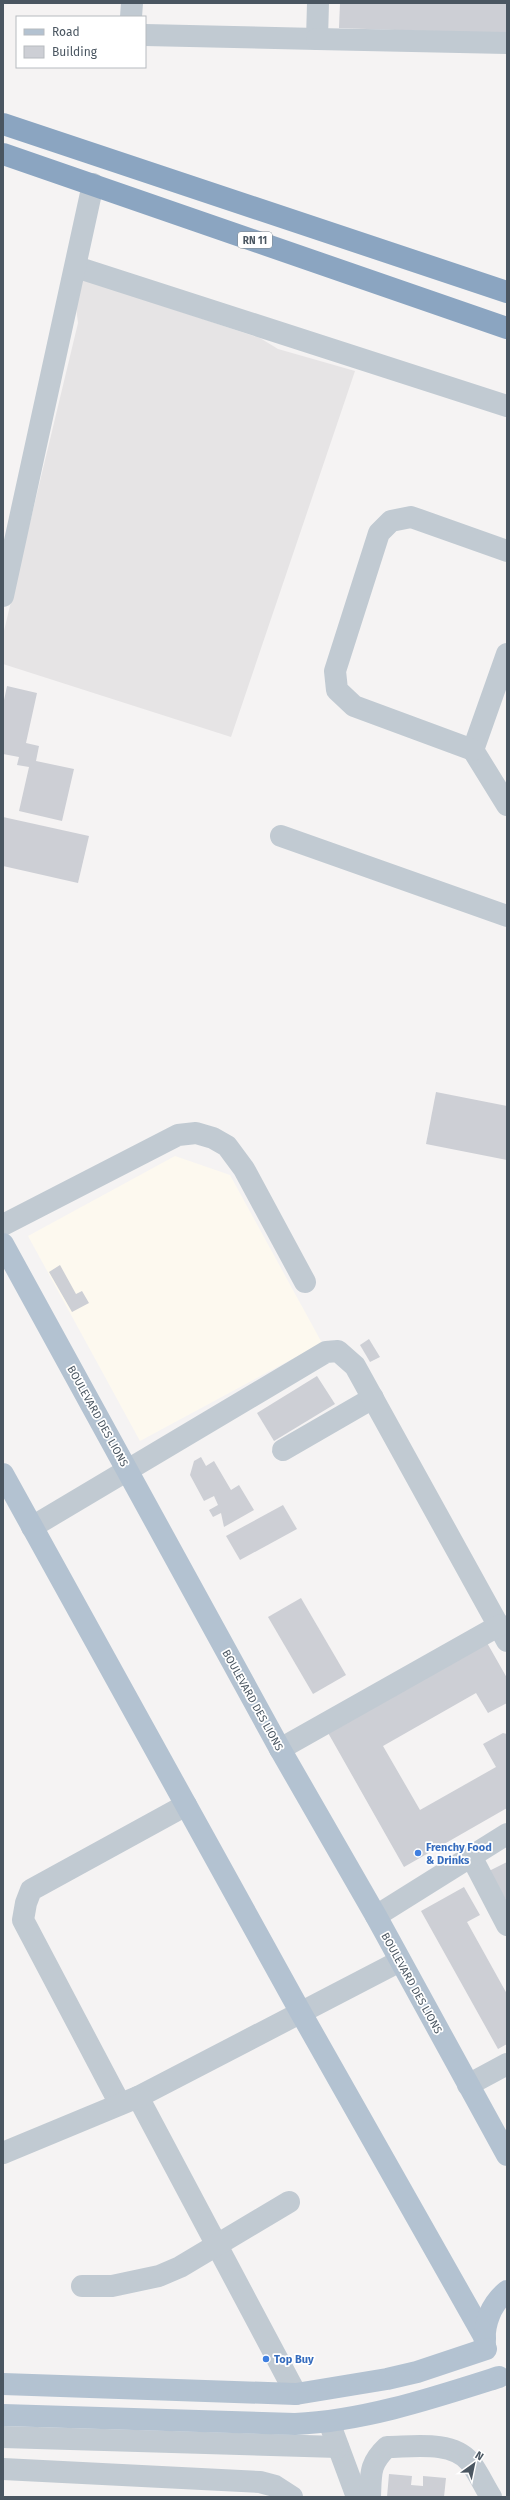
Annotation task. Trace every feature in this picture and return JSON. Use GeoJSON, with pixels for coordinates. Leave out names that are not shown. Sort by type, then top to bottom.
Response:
{"type":"FeatureCollection","features":[{"type":"Feature","properties":{"kind":"highway"},"geometry":{"type":"LineString","coordinates":[[3,124],[507,292]]}},
{"type":"Feature","properties":{"kind":"highway","name":"RN 11"},"geometry":{"type":"LineString","coordinates":[[3,154],[507,328]]}},
{"type":"Feature","properties":{"kind":"main road","name":"BOULEVARD DES LIONS"},"geometry":{"type":"LineString","coordinates":[[3,1244],[280,1749],[376,1916],[507,2155]]}},
{"type":"Feature","properties":{"kind":"main road"},"geometry":{"type":"LineString","coordinates":[[3,1474],[485,2344],[488,2359],[505,2383],[433,2397],[329,2422],[295,2424],[3,2415]]}},
{"type":"Feature","properties":{"kind":"main road"},"geometry":{"type":"LineString","coordinates":[[485,2344],[489,2315],[495,2304],[507,2291]]}},
{"type":"Feature","properties":{"kind":"main road"},"geometry":{"type":"LineString","coordinates":[[3,2384],[296,2394],[351,2386],[402,2376],[485,2344]]}},
{"type":"Feature","properties":{"kind":"street"},"geometry":{"type":"LineString","coordinates":[[131,16],[132,3]]}},
{"type":"Feature","properties":{"kind":"street"},"geometry":{"type":"LineString","coordinates":[[317,39],[318,3]]}},
{"type":"Feature","properties":{"kind":"street"},"geometry":{"type":"LineString","coordinates":[[146,36],[507,43]]}},
{"type":"Feature","properties":{"kind":"street"},"geometry":{"type":"LineString","coordinates":[[3,596],[93,184]]}},
{"type":"Feature","properties":{"kind":"street"},"geometry":{"type":"LineString","coordinates":[[76,267],[507,406]]}},
{"type":"Feature","properties":{"kind":"street"},"geometry":{"type":"LineString","coordinates":[[507,551],[411,517],[391,521],[379,533],[335,671],[337,690],[354,706],[473,750],[507,805]]}},
{"type":"Feature","properties":{"kind":"street"},"geometry":{"type":"LineString","coordinates":[[473,750],[507,654]]}},
{"type":"Feature","properties":{"kind":"street"},"geometry":{"type":"LineString","coordinates":[[281,836],[507,916]]}},
{"type":"Feature","properties":{"kind":"street"},"geometry":{"type":"LineString","coordinates":[[3,1225],[178,1135],[196,1133],[214,1138],[227,1146],[244,1169],[305,1282]]}},
{"type":"Feature","properties":{"kind":"street"},"geometry":{"type":"LineString","coordinates":[[32,1527],[326,1352],[338,1351],[355,1366],[504,1633],[280,1749]]}},
{"type":"Feature","properties":{"kind":"street"},"geometry":{"type":"LineString","coordinates":[[283,1450],[373,1398]]}},
{"type":"Feature","properties":{"kind":"street"},"geometry":{"type":"LineString","coordinates":[[186,1805],[31,1890],[26,1903],[23,1920],[129,2101],[216,2245],[296,2394]]}},
{"type":"Feature","properties":{"kind":"street"},"geometry":{"type":"LineString","coordinates":[[376,1916],[472,1858],[507,1834]]}},
{"type":"Feature","properties":{"kind":"street"},"geometry":{"type":"LineString","coordinates":[[472,1858],[507,1925]]}},
{"type":"Feature","properties":{"kind":"street"},"geometry":{"type":"LineString","coordinates":[[3,2153],[129,2101],[400,1961]]}},
{"type":"Feature","properties":{"kind":"street"},"geometry":{"type":"LineString","coordinates":[[468,2085],[507,2064]]}},
{"type":"Feature","properties":{"kind":"street"},"geometry":{"type":"LineString","coordinates":[[82,2286],[112,2286],[159,2276],[180,2267],[289,2202]]}},
{"type":"Feature","properties":{"kind":"street"},"geometry":{"type":"LineString","coordinates":[[329,2422],[357,2497]]}},
{"type":"Feature","properties":{"kind":"street"},"geometry":{"type":"LineString","coordinates":[[3,2438],[338,2447]]}},
{"type":"Feature","properties":{"kind":"street"},"geometry":{"type":"LineString","coordinates":[[370,2497],[371,2467],[377,2456],[387,2447],[449,2448],[460,2453],[470,2462],[491,2497]]}},
{"type":"Feature","properties":{"kind":"street"},"geometry":{"type":"LineString","coordinates":[[3,2469],[103,2476],[260,2482],[275,2486],[292,2497]]}},
{"type":"Feature","properties":{"kind":"shaded area"},"geometry":{"type":"Polygon","coordinates":[[[82,279],[260,338],[278,349],[355,371],[231,737],[3,664],[3,635],[78,323],[76,307],[82,279]]]}},
{"type":"Feature","properties":{"kind":"shaded area"},"geometry":{"type":"Polygon","coordinates":[[[175,1156],[230,1175],[322,1343],[140,1441],[28,1236],[175,1156]]]}},
{"type":"Feature","properties":{"kind":"building"},"geometry":{"type":"Polygon","coordinates":[[[340,3],[507,3],[507,34],[339,28],[340,3]]]}},
{"type":"Feature","properties":{"kind":"building"},"geometry":{"type":"Polygon","coordinates":[[[7,686],[37,693],[26,743],[39,746],[36,761],[74,769],[62,821],[19,811],[29,767],[17,765],[19,757],[3,754],[3,705],[7,686]]]}},
{"type":"Feature","properties":{"kind":"building"},"geometry":{"type":"Polygon","coordinates":[[[3,817],[89,836],[78,883],[3,866],[3,817]]]}},
{"type":"Feature","properties":{"kind":"building"},"geometry":{"type":"Polygon","coordinates":[[[436,1092],[507,1106],[507,1160],[426,1144],[436,1092]]]}},
{"type":"Feature","properties":{"kind":"building"},"geometry":{"type":"Polygon","coordinates":[[[60,1265],[76,1294],[82,1291],[89,1303],[72,1312],[49,1272],[60,1265]]]}},
{"type":"Feature","properties":{"kind":"building"},"geometry":{"type":"Polygon","coordinates":[[[369,1339],[380,1357],[370,1362],[360,1345],[369,1339]]]}},
{"type":"Feature","properties":{"kind":"building"},"geometry":{"type":"Polygon","coordinates":[[[317,1376],[335,1404],[274,1441],[257,1413],[317,1376]]]}},
{"type":"Feature","properties":{"kind":"building"},"geometry":{"type":"Polygon","coordinates":[[[201,1457],[206,1466],[214,1461],[231,1490],[239,1485],[254,1510],[224,1527],[221,1513],[213,1517],[209,1510],[218,1505],[214,1496],[204,1501],[190,1475],[194,1461],[201,1457]]]}},
{"type":"Feature","properties":{"kind":"building"},"geometry":{"type":"Polygon","coordinates":[[[283,1505],[297,1529],[240,1560],[226,1536],[283,1505]]]}},
{"type":"Feature","properties":{"kind":"building"},"geometry":{"type":"Polygon","coordinates":[[[301,1598],[346,1675],[313,1694],[268,1617],[301,1598]]]}},
{"type":"Feature","properties":{"kind":"building"},"geometry":{"type":"Polygon","coordinates":[[[486,1641],[507,1678],[507,1703],[488,1713],[476,1693],[383,1746],[420,1810],[496,1767],[483,1744],[503,1733],[507,1734],[507,1808],[404,1867],[327,1731],[486,1641]]]}},
{"type":"Feature","properties":{"kind":"building"},"geometry":{"type":"Polygon","coordinates":[[[507,1862],[507,1900],[506,1900],[489,1871],[507,1862]]]}},
{"type":"Feature","properties":{"kind":"building"},"geometry":{"type":"Polygon","coordinates":[[[464,1887],[480,1915],[467,1922],[507,1994],[507,2044],[498,2049],[421,1911],[464,1887]]]}},
{"type":"Feature","properties":{"kind":"building"},"geometry":{"type":"Polygon","coordinates":[[[389,2474],[412,2476],[411,2485],[423,2486],[423,2476],[446,2478],[444,2497],[387,2497],[389,2474]]]}},
{"type":"Feature","properties":{"kind":"place","name":"Frenchy Food & Drinks"},"geometry":{"type":"Point","coordinates":[418,1853]}},
{"type":"Feature","properties":{"kind":"place","name":"Top Buy"},"geometry":{"type":"Point","coordinates":[266,2359]}}]}
